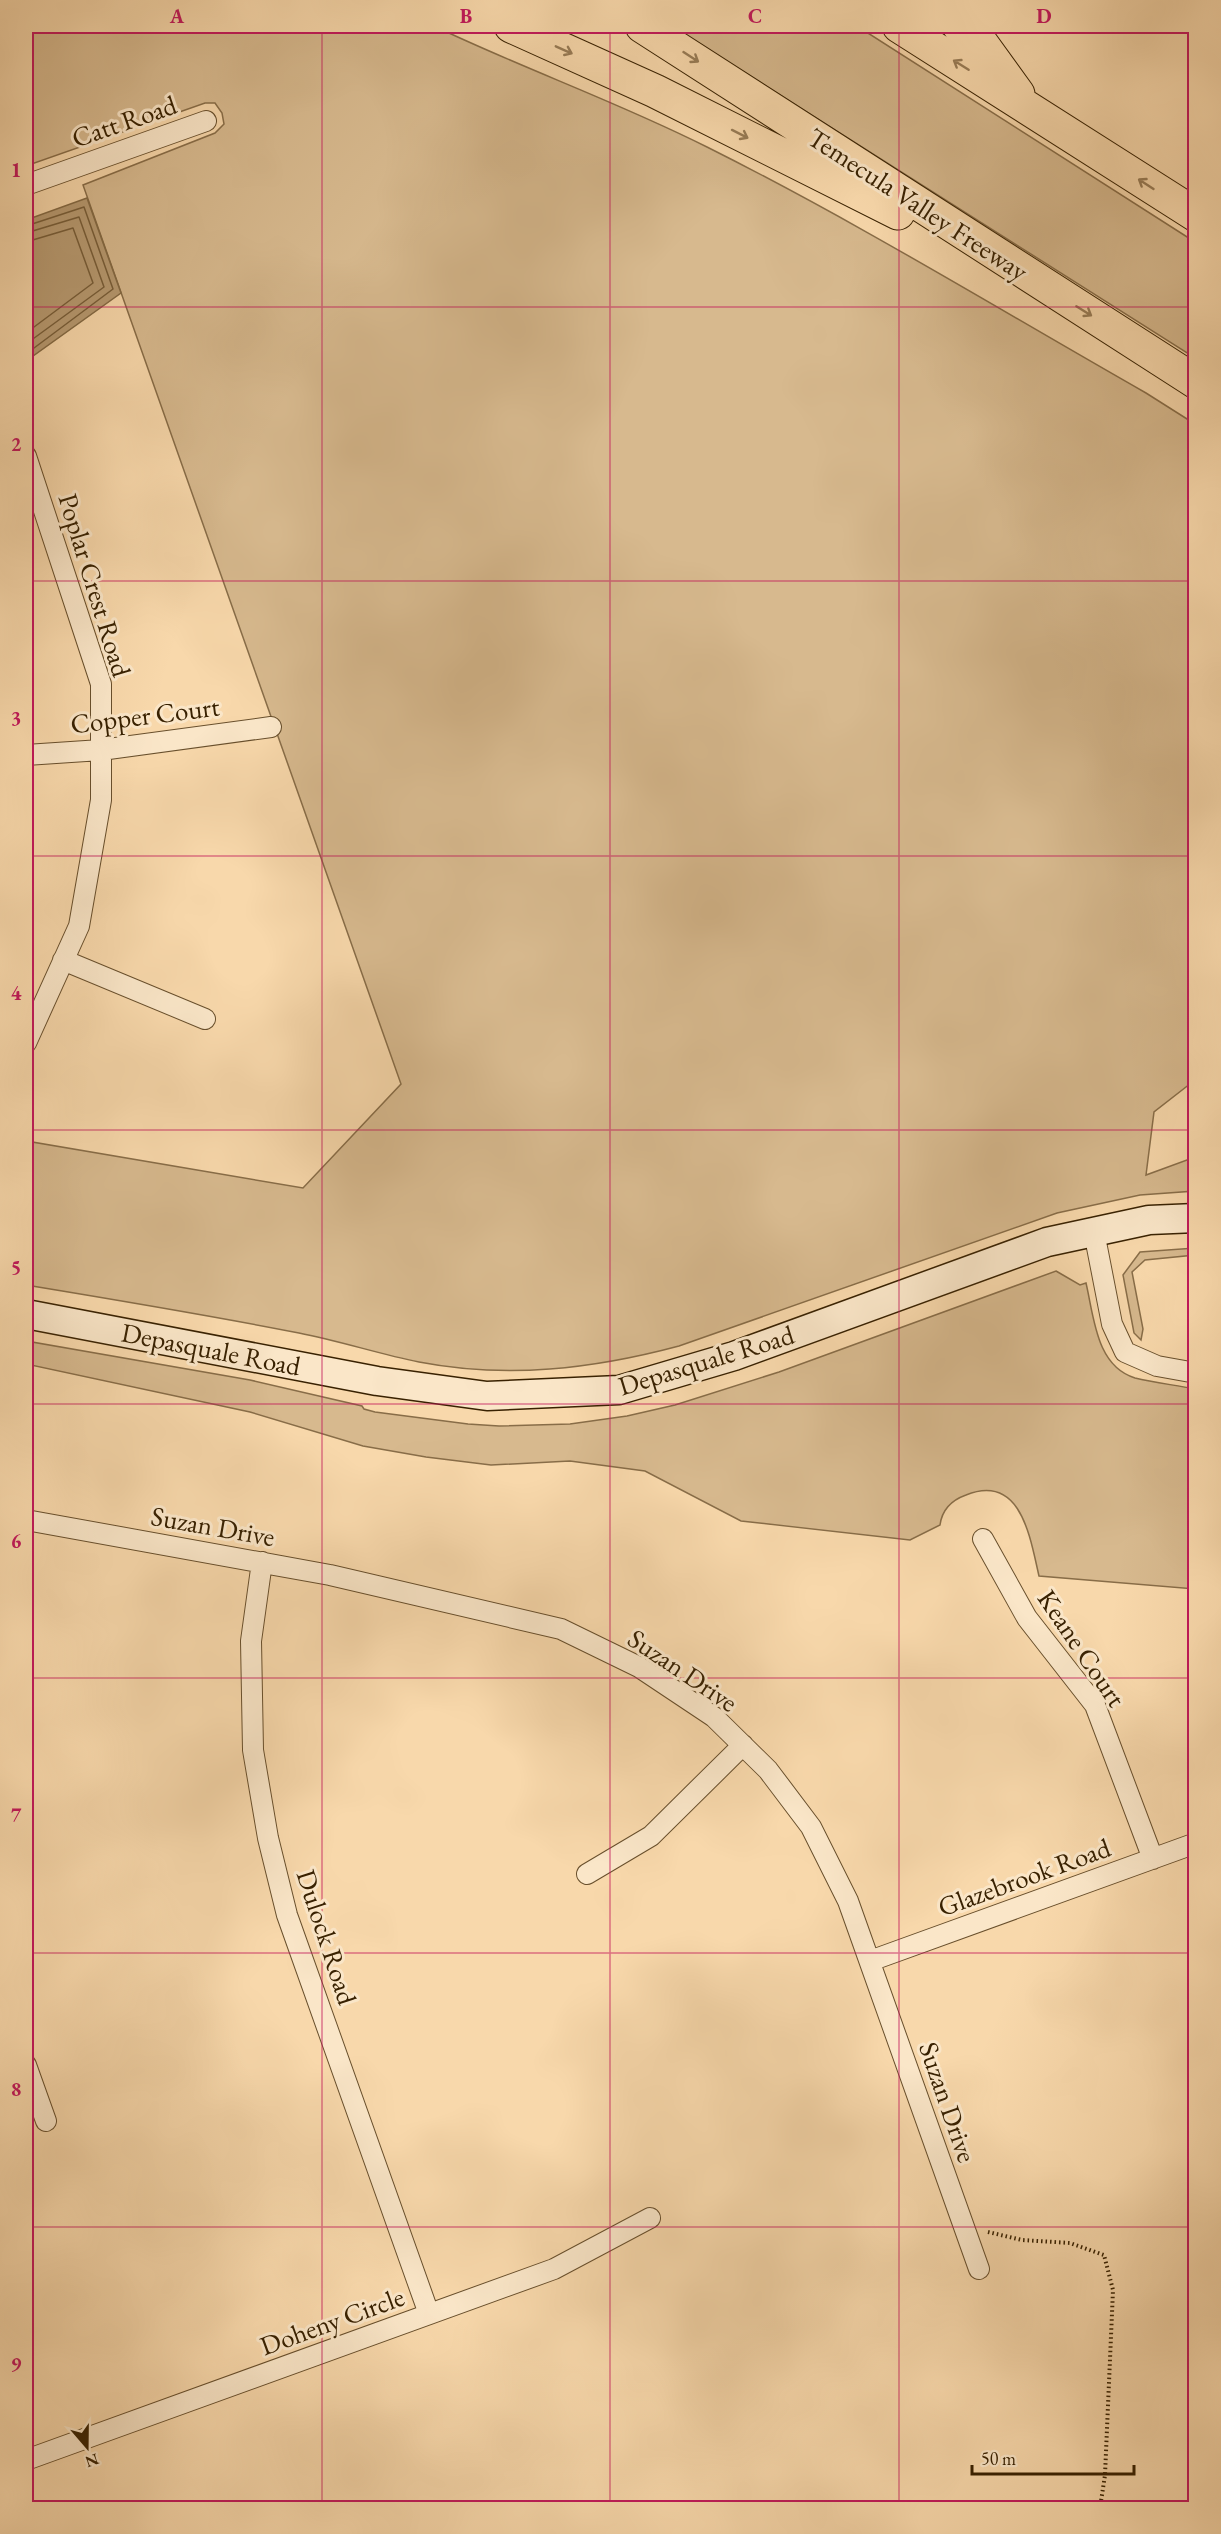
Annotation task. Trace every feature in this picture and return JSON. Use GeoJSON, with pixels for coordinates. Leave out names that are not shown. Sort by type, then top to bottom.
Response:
{"type":"FeatureCollection","features":[{"type":"Feature","properties":{"kind":"highway"},"geometry":{"type":"LineString","coordinates":[[510,26],[656,91],[1048,288]]}},
{"type":"Feature","properties":{"kind":"highway","name":"Temecula Valley Freeway"},"geometry":{"type":"LineString","coordinates":[[642,26],[1196,382]]}},
{"type":"Feature","properties":{"kind":"highway"},"geometry":{"type":"LineString","coordinates":[[898,26],[1196,215]]}},
{"type":"Feature","properties":{"kind":"highway"},"geometry":{"type":"LineString","coordinates":[[959,26],[979,40],[1028,108]]}},
{"type":"Feature","properties":{"kind":"street","name":"Catt Road"},"geometry":{"type":"LineString","coordinates":[[26,184],[206,121]]}},
{"type":"Feature","properties":{"kind":"street","name":"Poplar Crest Road"},"geometry":{"type":"LineString","coordinates":[[26,456],[100,684],[102,800],[79,926],[26,1043]]}},
{"type":"Feature","properties":{"kind":"street","name":"Copper Court"},"geometry":{"type":"LineString","coordinates":[[26,754],[101,750],[271,727]]}},
{"type":"Feature","properties":{"kind":"street"},"geometry":{"type":"LineString","coordinates":[[63,960],[206,1019]]}},
{"type":"Feature","properties":{"kind":"street","name":"Depasquale Road"},"geometry":{"type":"LineString","coordinates":[[26,1314],[377,1381],[487,1396],[619,1390],[734,1356],[1047,1242],[1149,1220],[1196,1218]]}},
{"type":"Feature","properties":{"kind":"street"},"geometry":{"type":"LineString","coordinates":[[1094,1232],[1112,1324],[1125,1352],[1157,1366],[1196,1373]]}},
{"type":"Feature","properties":{"kind":"street","name":"Suzan Drive"},"geometry":{"type":"LineString","coordinates":[[26,1520],[262,1562],[450,1601],[561,1629],[639,1667],[714,1717],[768,1770],[811,1827],[848,1901],[979,2269]]}},
{"type":"Feature","properties":{"kind":"street","name":"Keane Court"},"geometry":{"type":"LineString","coordinates":[[983,1539],[1027,1618],[1095,1705],[1153,1859]]}},
{"type":"Feature","properties":{"kind":"street","name":"Dulock Road"},"geometry":{"type":"LineString","coordinates":[[262,1562],[251,1641],[253,1750],[268,1838],[288,1915],[429,2314]]}},
{"type":"Feature","properties":{"kind":"street"},"geometry":{"type":"LineString","coordinates":[[587,1874],[651,1836],[743,1745]]}},
{"type":"Feature","properties":{"kind":"street","name":"Glazebrook Road"},"geometry":{"type":"LineString","coordinates":[[870,1961],[1196,1844]]}},
{"type":"Feature","properties":{"kind":"street"},"geometry":{"type":"LineString","coordinates":[[26,2065],[46,2121]]}},
{"type":"Feature","properties":{"kind":"street","name":"Doheny Circle"},"geometry":{"type":"LineString","coordinates":[[26,2460],[554,2269],[650,2218]]}},
{"type":"Feature","properties":{"kind":"path"},"geometry":{"type":"LineString","coordinates":[[964,2227],[1022,2240],[1070,2242],[1104,2255],[1113,2290],[1105,2475],[1100,2508]]}},
{"type":"Feature","properties":{"kind":"shaded area"},"geometry":{"type":"Polygon","coordinates":[[[26,26],[434,26],[639,115],[763,176],[928,267],[1146,393],[1195,424],[1195,1080],[1154,1112],[1146,1175],[1195,1157],[1195,1191],[1140,1195],[1057,1213],[679,1346],[614,1361],[550,1369],[485,1370],[419,1362],[299,1333],[26,1285],[26,1141],[303,1188],[401,1084],[83,185],[215,133],[224,124],[222,113],[215,103],[205,103],[26,166],[26,26]]]}},
{"type":"Feature","properties":{"kind":"shaded area"},"geometry":{"type":"Polygon","coordinates":[[[671,26],[857,26],[1195,242],[1195,358],[671,26]]]}},
{"type":"Feature","properties":{"kind":"shaded area"},"geometry":{"type":"Polygon","coordinates":[[[1195,1248],[1195,1255],[1145,1260],[1132,1272],[1143,1329],[1141,1340],[1134,1333],[1123,1275],[1140,1252],[1195,1248]]]}},
{"type":"Feature","properties":{"kind":"shaded area"},"geometry":{"type":"Polygon","coordinates":[[[1056,1271],[1080,1285],[1086,1283],[1095,1325],[1104,1352],[1122,1372],[1135,1378],[1195,1389],[1195,1589],[1039,1576],[1032,1544],[1020,1513],[1011,1501],[999,1493],[985,1491],[961,1497],[945,1510],[940,1525],[910,1540],[741,1521],[645,1471],[570,1461],[491,1465],[426,1457],[363,1446],[250,1412],[26,1364],[26,1341],[250,1380],[362,1406],[364,1409],[375,1412],[499,1426],[570,1424],[627,1416],[675,1405],[779,1372],[1056,1271]]]}},
{"type":"Feature","properties":{"kind":"water"},"geometry":{"type":"Polygon","coordinates":[[[87,198],[121,293],[26,361],[26,220],[87,198]]]}}]}
